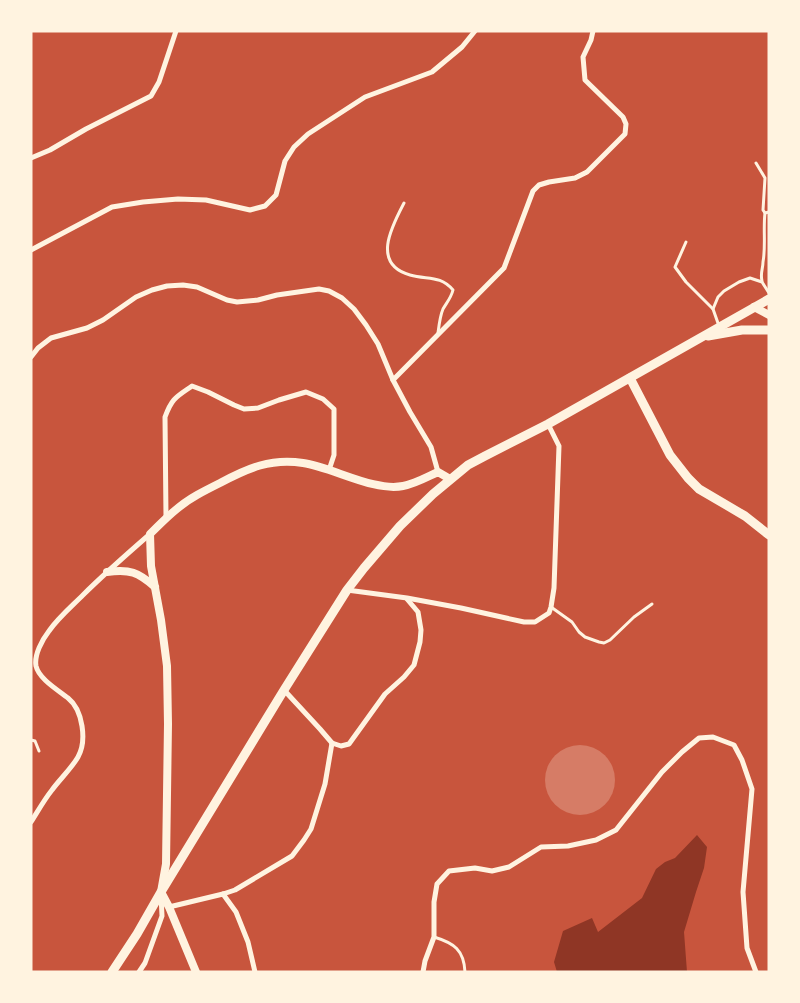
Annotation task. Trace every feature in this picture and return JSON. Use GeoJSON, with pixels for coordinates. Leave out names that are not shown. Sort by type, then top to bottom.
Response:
{"type":"FeatureCollection","features":[{"type":"Feature","properties":{"kind":"main road"},"geometry":{"type":"LineString","coordinates":[[112,972],[347,590],[381,546],[400,526],[450,479],[468,465],[548,424],[769,298]]}},
{"type":"Feature","properties":{"kind":"main road"},"geometry":{"type":"LineString","coordinates":[[700,338],[742,330],[769,330]]}},
{"type":"Feature","properties":{"kind":"main road"},"geometry":{"type":"LineString","coordinates":[[630,378],[670,455],[688,478],[699,489],[745,516],[769,536]]}},
{"type":"Feature","properties":{"kind":"street"},"geometry":{"type":"LineString","coordinates":[[31,158],[50,150],[86,129],[151,96],[159,82],[176,31]]}},
{"type":"Feature","properties":{"kind":"street"},"geometry":{"type":"LineString","coordinates":[[31,250],[112,207],[178,199],[206,200],[250,210],[265,206],[276,195],[284,161],[294,147],[308,134],[365,97],[432,72],[462,47],[475,31]]}},
{"type":"Feature","properties":{"kind":"street"},"geometry":{"type":"LineString","coordinates":[[393,380],[504,268],[533,191],[539,185],[575,178],[587,172],[625,134],[627,128],[623,117],[585,80],[583,57],[593,31]]}},
{"type":"Feature","properties":{"kind":"street"},"geometry":{"type":"LineString","coordinates":[[31,357],[38,348],[51,338],[87,328],[103,320],[136,297],[167,286],[183,285],[197,287],[237,302],[319,289],[342,298],[366,324],[378,344],[393,380],[431,447],[438,472],[450,479]]}},
{"type":"Feature","properties":{"kind":"street"},"geometry":{"type":"LineString","coordinates":[[754,307],[769,315]]}},
{"type":"Feature","properties":{"kind":"street"},"geometry":{"type":"LineString","coordinates":[[166,517],[165,417],[169,406],[175,398],[192,386],[244,409],[258,408],[306,392],[323,399],[334,409],[334,455],[329,470]]}},
{"type":"Feature","properties":{"kind":"street"},"geometry":{"type":"LineString","coordinates":[[347,590],[407,598],[524,622],[535,622],[549,613],[554,588],[559,446],[548,424]]}},
{"type":"Feature","properties":{"kind":"street"},"geometry":{"type":"LineString","coordinates":[[31,822],[51,791],[78,757],[82,728],[81,719],[74,702],[47,682],[36,666],[40,646],[60,617],[166,517],[195,496],[235,474],[256,466],[273,463],[290,462],[316,466],[388,487],[402,486],[438,472]]}},
{"type":"Feature","properties":{"kind":"street"},"geometry":{"type":"LineString","coordinates":[[139,972],[145,962],[162,916],[161,892],[166,864],[167,666],[151,566],[150,534]]}},
{"type":"Feature","properties":{"kind":"street"},"geometry":{"type":"LineString","coordinates":[[107,572],[132,571],[144,578],[155,588]]}},
{"type":"Feature","properties":{"kind":"street"},"geometry":{"type":"LineString","coordinates":[[284,690],[332,743],[341,746],[350,744],[385,694],[414,665],[421,630],[418,612],[407,598]]}},
{"type":"Feature","properties":{"kind":"street"},"geometry":{"type":"LineString","coordinates":[[423,972],[425,960],[434,937],[434,902],[437,884],[449,871],[475,868],[492,871],[509,867],[541,847],[568,846],[596,840],[616,830],[662,772],[682,752],[698,738],[713,737],[734,745],[742,760],[752,790],[743,892],[747,948],[756,972]]}},
{"type":"Feature","properties":{"kind":"street"},"geometry":{"type":"LineString","coordinates":[[169,907],[235,890],[292,856],[311,829],[325,784],[332,743]]}},
{"type":"Feature","properties":{"kind":"street"},"geometry":{"type":"LineString","coordinates":[[161,892],[196,972]]}},
{"type":"Feature","properties":{"kind":"street"},"geometry":{"type":"LineString","coordinates":[[223,894],[236,912],[248,942],[255,972]]}},
{"type":"Feature","properties":{"kind":"lane"},"geometry":{"type":"LineString","coordinates":[[756,163],[765,178],[763,210],[767,213],[764,262],[760,274],[762,282],[769,293]]}},
{"type":"Feature","properties":{"kind":"lane"},"geometry":{"type":"LineString","coordinates":[[404,202],[389,233],[388,257],[393,266],[401,271],[410,275],[439,279],[453,290],[451,298],[443,309],[438,334]]}},
{"type":"Feature","properties":{"kind":"lane"},"geometry":{"type":"LineString","coordinates":[[686,242],[675,267],[686,282],[712,308],[720,326]]}},
{"type":"Feature","properties":{"kind":"lane"},"geometry":{"type":"LineString","coordinates":[[712,308],[714,302],[724,291],[739,282],[750,278],[762,282]]}},
{"type":"Feature","properties":{"kind":"lane"},"geometry":{"type":"LineString","coordinates":[[551,607],[572,622],[579,632],[604,643],[652,604]]}},
{"type":"Feature","properties":{"kind":"lane"},"geometry":{"type":"LineString","coordinates":[[31,740],[35,741],[39,751]]}},
{"type":"Feature","properties":{"kind":"lane"},"geometry":{"type":"LineString","coordinates":[[434,937],[445,940],[458,949],[464,961],[465,972]]}},
{"type":"Feature","properties":{"kind":"shaded area"},"geometry":{"type":"Polygon","coordinates":[[[697,835],[707,847],[704,868],[684,932],[687,972],[557,972],[554,962],[563,931],[592,918],[598,932],[642,898],[656,869],[665,862],[675,858],[697,835]]]}},
{"type":"Feature","properties":{"kind":"building"},"geometry":{"type":"Polygon","coordinates":[[[580,745],[593,748],[605,755],[612,767],[615,780],[612,793],[605,805],[593,812],[580,815],[567,812],[555,805],[548,793],[545,780],[548,767],[555,755],[567,748],[580,745]]]}}]}
